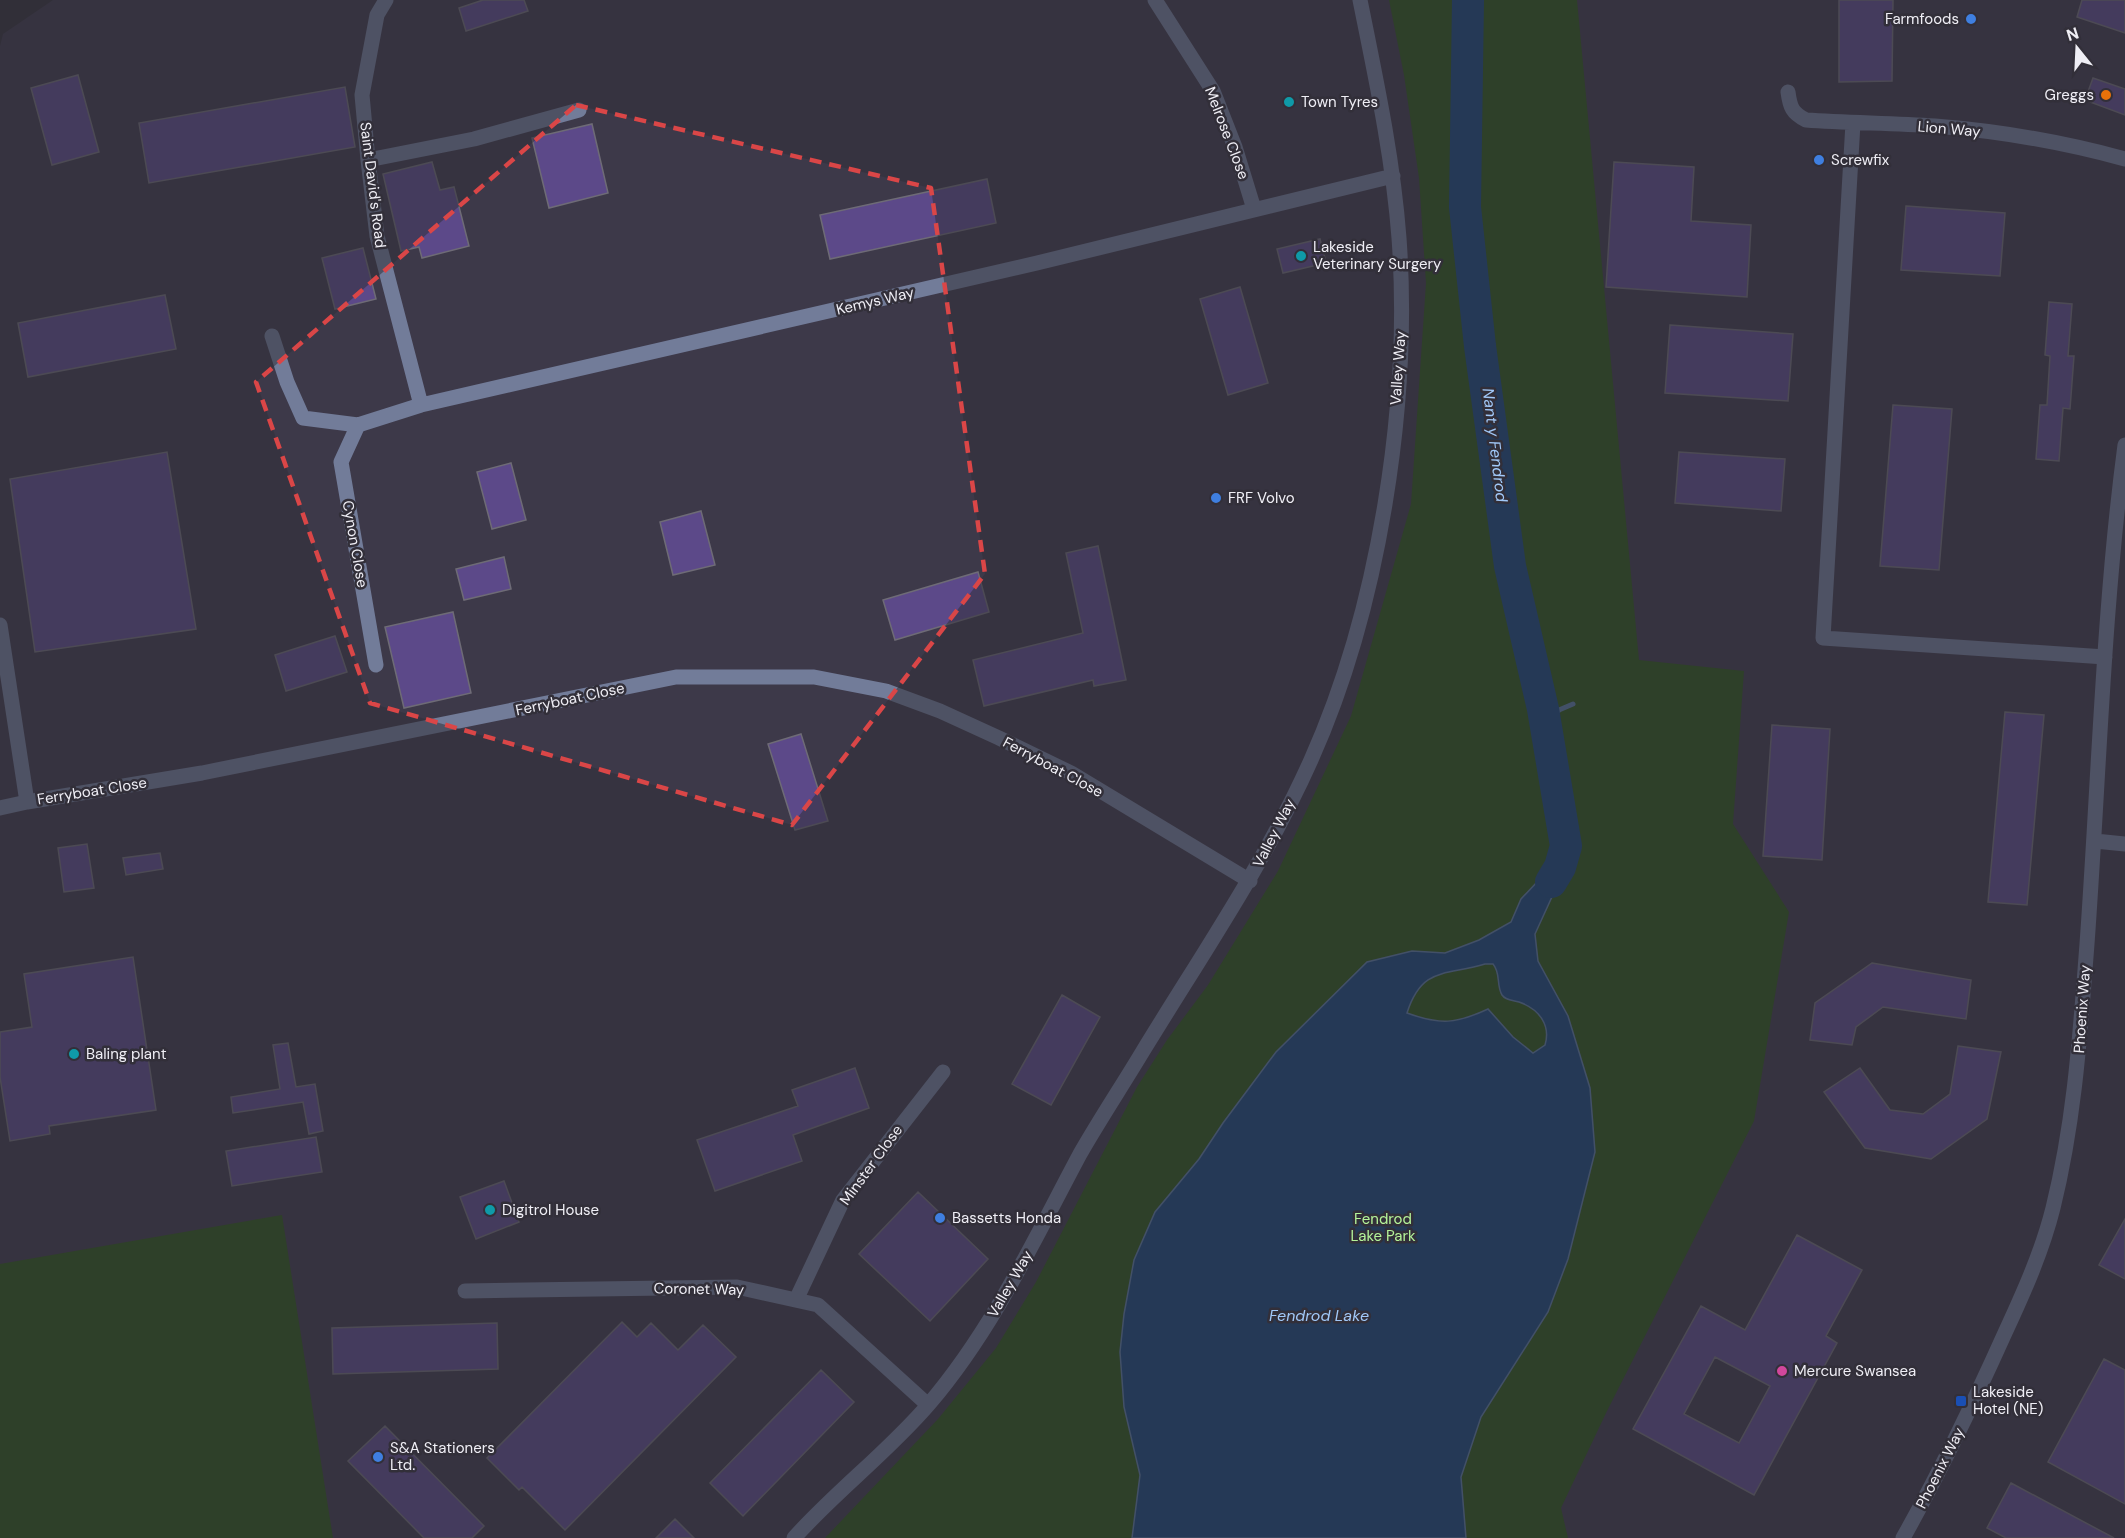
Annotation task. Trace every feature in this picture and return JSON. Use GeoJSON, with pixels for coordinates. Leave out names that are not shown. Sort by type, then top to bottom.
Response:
{"type":"FeatureCollection","features":[{"type":"Feature","properties":{"kind":"street","name":"Saint David's Road"},"geometry":{"type":"LineString","coordinates":[[386,0],[377,15],[362,95],[377,236],[421,405]]}},
{"type":"Feature","properties":{"kind":"street","name":"Melrose Close"},"geometry":{"type":"LineString","coordinates":[[1155,0],[1213,91],[1235,147],[1254,209]]}},
{"type":"Feature","properties":{"kind":"street","name":"Valley Way"},"geometry":{"type":"LineString","coordinates":[[794,1538],[928,1405],[1006,1297],[1083,1150],[1250,881],[1311,761],[1339,687],[1361,612],[1379,530],[1392,451],[1402,301],[1393,176],[1360,0]]}},
{"type":"Feature","properties":{"kind":"street","name":"Lion Way"},"geometry":{"type":"LineString","coordinates":[[1788,92],[1790,108],[1796,115],[1806,120],[1935,126],[2020,136],[2076,146],[2125,159]]}},
{"type":"Feature","properties":{"kind":"street"},"geometry":{"type":"LineString","coordinates":[[368,160],[474,139],[579,110]]}},
{"type":"Feature","properties":{"kind":"street"},"geometry":{"type":"LineString","coordinates":[[1852,123],[1823,638],[2105,657]]}},
{"type":"Feature","properties":{"kind":"street","name":"Kemys Way"},"geometry":{"type":"LineString","coordinates":[[358,425],[421,405],[1026,266],[1393,176]]}},
{"type":"Feature","properties":{"kind":"street"},"geometry":{"type":"LineString","coordinates":[[272,336],[287,382],[303,418],[358,425]]}},
{"type":"Feature","properties":{"kind":"street","name":"Cynon Close"},"geometry":{"type":"LineString","coordinates":[[358,425],[341,462],[376,665]]}},
{"type":"Feature","properties":{"kind":"street","name":"Phoenix Way"},"geometry":{"type":"LineString","coordinates":[[1903,1538],[1943,1466],[2029,1279],[2052,1211],[2074,1109],[2095,841],[2105,657],[2125,446]]}},
{"type":"Feature","properties":{"kind":"street","name":"Ferryboat Close"},"geometry":{"type":"LineString","coordinates":[[0,625],[27,802],[248,764],[676,677],[814,677],[886,691],[940,711],[989,733],[1071,773],[1250,881]]}},
{"type":"Feature","properties":{"kind":"street"},"geometry":{"type":"LineString","coordinates":[[0,807],[27,802]]}},
{"type":"Feature","properties":{"kind":"street"},"geometry":{"type":"LineString","coordinates":[[2095,841],[2125,844]]}},
{"type":"Feature","properties":{"kind":"street","name":"Minster Close"},"geometry":{"type":"LineString","coordinates":[[796,1300],[843,1200],[943,1072]]}},
{"type":"Feature","properties":{"kind":"street","name":"Coronet Way"},"geometry":{"type":"LineString","coordinates":[[465,1291],[737,1287],[818,1305],[928,1405]]}},
{"type":"Feature","properties":{"kind":"highlighted area"},"geometry":{"type":"Polygon","coordinates":[[[576,105],[931,188],[985,574],[792,825],[370,703],[256,382],[576,105]]]}},
{"type":"Feature","properties":{"kind":"shaded area"},"geometry":{"type":"Polygon","coordinates":[[[53,0],[2125,0],[2125,1538],[0,1538],[0,46],[3,34],[53,0]]]}},
{"type":"Feature","properties":{"kind":"green space","name":"Fendrod Lake Park"},"geometry":{"type":"Polygon","coordinates":[[[1389,0],[1577,0],[1639,660],[1744,671],[1733,824],[1789,912],[1754,1121],[1607,1411],[1561,1508],[1568,1538],[825,1538],[938,1419],[996,1348],[1036,1282],[1137,1087],[1167,1040],[1208,985],[1278,871],[1351,716],[1411,504],[1426,283],[1419,178],[1404,75],[1389,0]]]}},
{"type":"Feature","properties":{"kind":"green space"},"geometry":{"type":"Polygon","coordinates":[[[282,1215],[333,1538],[0,1538],[0,1264],[282,1215]]]}},
{"type":"Feature","properties":{"kind":"water","name":"Fendrod Lake"},"geometry":{"type":"Polygon","coordinates":[[[1538,881],[1551,882],[1556,888],[1535,934],[1538,961],[1568,1016],[1590,1088],[1595,1152],[1568,1259],[1548,1312],[1481,1417],[1461,1477],[1466,1538],[1132,1538],[1140,1475],[1124,1407],[1120,1352],[1134,1260],[1155,1212],[1199,1159],[1276,1052],[1367,962],[1412,951],[1445,953],[1479,940],[1511,922],[1521,899],[1538,881]],[[1493,964],[1447,972],[1428,980],[1413,998],[1407,1013],[1429,1020],[1448,1021],[1466,1018],[1488,1009],[1513,1037],[1533,1053],[1545,1045],[1545,1024],[1538,1013],[1526,1005],[1504,997],[1500,991],[1497,971],[1493,964]]]}},
{"type":"Feature","properties":{"kind":"building"},"geometry":{"type":"Polygon","coordinates":[[[483,0],[524,0],[528,11],[466,31],[459,8],[483,0]]]}},
{"type":"Feature","properties":{"kind":"building"},"geometry":{"type":"Polygon","coordinates":[[[1839,0],[1893,0],[1892,81],[1839,82],[1839,0]]]}},
{"type":"Feature","properties":{"kind":"building"},"geometry":{"type":"Polygon","coordinates":[[[2082,0],[2125,0],[2125,33],[2077,17],[2082,0]]]}},
{"type":"Feature","properties":{"kind":"building"},"geometry":{"type":"Polygon","coordinates":[[[78,75],[99,152],[52,165],[31,88],[78,75]]]}},
{"type":"Feature","properties":{"kind":"building","name":"Greggs"},"geometry":{"type":"Polygon","coordinates":[[[2093,78],[2125,89],[2125,115],[2085,100],[2093,78]]]}},
{"type":"Feature","properties":{"kind":"building"},"geometry":{"type":"Polygon","coordinates":[[[345,87],[355,147],[149,183],[139,123],[345,87]]]}},
{"type":"Feature","properties":{"kind":"building"},"geometry":{"type":"Polygon","coordinates":[[[592,124],[608,193],[549,208],[532,138],[592,124]]]}},
{"type":"Feature","properties":{"kind":"building"},"geometry":{"type":"Polygon","coordinates":[[[432,162],[440,190],[454,187],[469,246],[422,258],[419,247],[401,251],[383,174],[432,162]]]}},
{"type":"Feature","properties":{"kind":"building"},"geometry":{"type":"Polygon","coordinates":[[[1614,162],[1694,167],[1691,221],[1751,225],[1747,297],[1606,287],[1614,162]]]}},
{"type":"Feature","properties":{"kind":"building"},"geometry":{"type":"Polygon","coordinates":[[[987,179],[996,223],[830,259],[820,215],[987,179]]]}},
{"type":"Feature","properties":{"kind":"building"},"geometry":{"type":"Polygon","coordinates":[[[1906,206],[2005,213],[2000,276],[1901,270],[1906,206]]]}},
{"type":"Feature","properties":{"kind":"building","name":"Lakeside Veterinary Surgery"},"geometry":{"type":"Polygon","coordinates":[[[1320,239],[1326,263],[1283,273],[1277,249],[1320,239]]]}},
{"type":"Feature","properties":{"kind":"building"},"geometry":{"type":"Polygon","coordinates":[[[363,248],[376,299],[335,309],[322,258],[363,248]]]}},
{"type":"Feature","properties":{"kind":"building"},"geometry":{"type":"Polygon","coordinates":[[[1240,287],[1268,383],[1228,395],[1200,299],[1240,287]]]}},
{"type":"Feature","properties":{"kind":"building"},"geometry":{"type":"Polygon","coordinates":[[[165,295],[176,349],[28,377],[18,323],[165,295]]]}},
{"type":"Feature","properties":{"kind":"building"},"geometry":{"type":"Polygon","coordinates":[[[2049,302],[2072,304],[2068,356],[2074,356],[2070,409],[2063,408],[2059,461],[2036,459],[2040,405],[2047,405],[2050,356],[2045,355],[2049,302]]]}},
{"type":"Feature","properties":{"kind":"building"},"geometry":{"type":"Polygon","coordinates":[[[1670,325],[1793,334],[1788,401],[1665,393],[1670,325]]]}},
{"type":"Feature","properties":{"kind":"building"},"geometry":{"type":"Polygon","coordinates":[[[1893,405],[1952,409],[1939,570],[1880,566],[1893,405]]]}},
{"type":"Feature","properties":{"kind":"building"},"geometry":{"type":"Polygon","coordinates":[[[167,452],[196,629],[35,652],[10,479],[167,452]]]}},
{"type":"Feature","properties":{"kind":"building"},"geometry":{"type":"Polygon","coordinates":[[[1679,452],[1785,459],[1781,511],[1675,503],[1679,452]]]}},
{"type":"Feature","properties":{"kind":"building"},"geometry":{"type":"Polygon","coordinates":[[[511,463],[526,520],[492,529],[477,472],[511,463]]]}},
{"type":"Feature","properties":{"kind":"building"},"geometry":{"type":"Polygon","coordinates":[[[701,511],[715,565],[673,575],[660,522],[701,511]]]}},
{"type":"Feature","properties":{"kind":"building"},"geometry":{"type":"Polygon","coordinates":[[[1098,546],[1126,680],[1094,686],[1093,680],[984,706],[973,660],[1083,633],[1066,553],[1098,546]]]}},
{"type":"Feature","properties":{"kind":"building"},"geometry":{"type":"Polygon","coordinates":[[[504,557],[511,589],[464,600],[456,569],[504,557]]]}},
{"type":"Feature","properties":{"kind":"building"},"geometry":{"type":"Polygon","coordinates":[[[978,572],[989,612],[895,640],[883,600],[978,572]]]}},
{"type":"Feature","properties":{"kind":"building"},"geometry":{"type":"Polygon","coordinates":[[[453,612],[471,693],[404,708],[385,627],[453,612]]]}},
{"type":"Feature","properties":{"kind":"building"},"geometry":{"type":"Polygon","coordinates":[[[335,636],[347,672],[286,691],[275,655],[335,636]]]}},
{"type":"Feature","properties":{"kind":"building"},"geometry":{"type":"Polygon","coordinates":[[[2005,712],[2044,715],[2027,905],[1988,902],[2005,712]]]}},
{"type":"Feature","properties":{"kind":"building"},"geometry":{"type":"Polygon","coordinates":[[[1772,725],[1830,729],[1822,860],[1763,856],[1772,725]]]}},
{"type":"Feature","properties":{"kind":"building"},"geometry":{"type":"Polygon","coordinates":[[[801,734],[828,821],[795,830],[768,744],[801,734]]]}},
{"type":"Feature","properties":{"kind":"building"},"geometry":{"type":"Polygon","coordinates":[[[87,844],[94,888],[64,892],[58,848],[87,844]]]}},
{"type":"Feature","properties":{"kind":"building"},"geometry":{"type":"Polygon","coordinates":[[[160,853],[163,869],[126,875],[123,858],[160,853]]]}},
{"type":"Feature","properties":{"kind":"building","name":"Baling plant"},"geometry":{"type":"Polygon","coordinates":[[[133,957],[156,1110],[49,1126],[50,1134],[10,1141],[0,1077],[0,1032],[32,1027],[24,974],[133,957]]]}},
{"type":"Feature","properties":{"kind":"building"},"geometry":{"type":"Polygon","coordinates":[[[1872,963],[1971,980],[1966,1019],[1883,1007],[1856,1027],[1852,1045],[1810,1040],[1815,1003],[1872,963]]]}},
{"type":"Feature","properties":{"kind":"building"},"geometry":{"type":"Polygon","coordinates":[[[1062,995],[1100,1017],[1051,1105],[1012,1084],[1062,995]]]}},
{"type":"Feature","properties":{"kind":"building"},"geometry":{"type":"Polygon","coordinates":[[[288,1043],[296,1087],[315,1084],[323,1131],[309,1134],[303,1102],[233,1113],[231,1097],[280,1089],[273,1045],[288,1043]]]}},
{"type":"Feature","properties":{"kind":"building"},"geometry":{"type":"Polygon","coordinates":[[[1958,1046],[2001,1052],[1987,1119],[1931,1159],[1865,1148],[1824,1092],[1860,1068],[1890,1110],[1923,1114],[1950,1094],[1958,1046]]]}},
{"type":"Feature","properties":{"kind":"building"},"geometry":{"type":"Polygon","coordinates":[[[855,1068],[869,1108],[793,1135],[802,1161],[715,1191],[697,1140],[798,1106],[792,1090],[855,1068]]]}},
{"type":"Feature","properties":{"kind":"building"},"geometry":{"type":"Polygon","coordinates":[[[316,1137],[322,1172],[232,1186],[226,1151],[316,1137]]]}},
{"type":"Feature","properties":{"kind":"building","name":"Digitrol House"},"geometry":{"type":"Polygon","coordinates":[[[504,1181],[519,1222],[476,1239],[460,1197],[504,1181]]]}},
{"type":"Feature","properties":{"kind":"building"},"geometry":{"type":"Polygon","coordinates":[[[918,1192],[988,1259],[930,1321],[859,1254],[918,1192]]]}},
{"type":"Feature","properties":{"kind":"building"},"geometry":{"type":"Polygon","coordinates":[[[2125,1219],[2125,1279],[2099,1265],[2125,1219]]]}},
{"type":"Feature","properties":{"kind":"building","name":"Mercure Swansea"},"geometry":{"type":"Polygon","coordinates":[[[1797,1235],[1862,1270],[1826,1336],[1837,1343],[1754,1495],[1633,1429],[1701,1306],[1745,1330],[1797,1235]],[[1715,1357],[1684,1414],[1739,1443],[1770,1386],[1715,1357]]]}},
{"type":"Feature","properties":{"kind":"building"},"geometry":{"type":"Polygon","coordinates":[[[622,1322],[637,1337],[651,1323],[678,1350],[703,1325],[736,1357],[565,1530],[522,1487],[519,1490],[487,1458],[622,1322]]]}},
{"type":"Feature","properties":{"kind":"building"},"geometry":{"type":"Polygon","coordinates":[[[497,1323],[498,1369],[333,1374],[332,1328],[497,1323]]]}},
{"type":"Feature","properties":{"kind":"building"},"geometry":{"type":"Polygon","coordinates":[[[2104,1359],[2125,1370],[2125,1504],[2048,1462],[2104,1359]]]}},
{"type":"Feature","properties":{"kind":"building"},"geometry":{"type":"Polygon","coordinates":[[[821,1370],[854,1402],[743,1516],[710,1483],[821,1370]]]}},
{"type":"Feature","properties":{"kind":"building"},"geometry":{"type":"Polygon","coordinates":[[[385,1426],[484,1526],[472,1538],[424,1538],[348,1461],[385,1426]]]}},
{"type":"Feature","properties":{"kind":"building"},"geometry":{"type":"Polygon","coordinates":[[[2011,1483],[2114,1538],[2006,1538],[1987,1528],[2011,1483]]]}},
{"type":"Feature","properties":{"kind":"building"},"geometry":{"type":"Polygon","coordinates":[[[675,1519],[694,1538],[656,1538],[675,1519]]]}},
{"type":"Feature","properties":{"kind":"waterway","name":"Nant y Fendrod"},"geometry":{"type":"LineString","coordinates":[[1468,0],[1465,207],[1480,346],[1510,566],[1543,709],[1566,846],[1560,867],[1551,882]]}},
{"type":"Feature","properties":{"kind":"waterway"},"geometry":{"type":"LineString","coordinates":[[1546,727],[1559,710],[1573,704]]}},
{"type":"Feature","properties":{"kind":"place","name":"Farmfoods"},"geometry":{"type":"Point","coordinates":[1971,19]}},
{"type":"Feature","properties":{"kind":"place","name":"Greggs"},"geometry":{"type":"Point","coordinates":[2106,95]}},
{"type":"Feature","properties":{"kind":"place","name":"Town Tyres"},"geometry":{"type":"Point","coordinates":[1289,102]}},
{"type":"Feature","properties":{"kind":"place","name":"Screwfix"},"geometry":{"type":"Point","coordinates":[1819,160]}},
{"type":"Feature","properties":{"kind":"place","name":"Lakeside Veterinary Surgery"},"geometry":{"type":"Point","coordinates":[1301,256]}},
{"type":"Feature","properties":{"kind":"place","name":"FRF Volvo"},"geometry":{"type":"Point","coordinates":[1216,498]}},
{"type":"Feature","properties":{"kind":"place","name":"Baling plant"},"geometry":{"type":"Point","coordinates":[74,1054]}},
{"type":"Feature","properties":{"kind":"place","name":"Digitrol House"},"geometry":{"type":"Point","coordinates":[490,1210]}},
{"type":"Feature","properties":{"kind":"place","name":"Bassetts Honda"},"geometry":{"type":"Point","coordinates":[940,1218]}},
{"type":"Feature","properties":{"kind":"place","name":"Mercure Swansea"},"geometry":{"type":"Point","coordinates":[1782,1371]}},
{"type":"Feature","properties":{"kind":"place","name":"Lakeside Hotel (NE)"},"geometry":{"type":"Point","coordinates":[1961,1401]}},
{"type":"Feature","properties":{"kind":"place","name":"S&A Stationers Ltd."},"geometry":{"type":"Point","coordinates":[378,1457]}}]}
